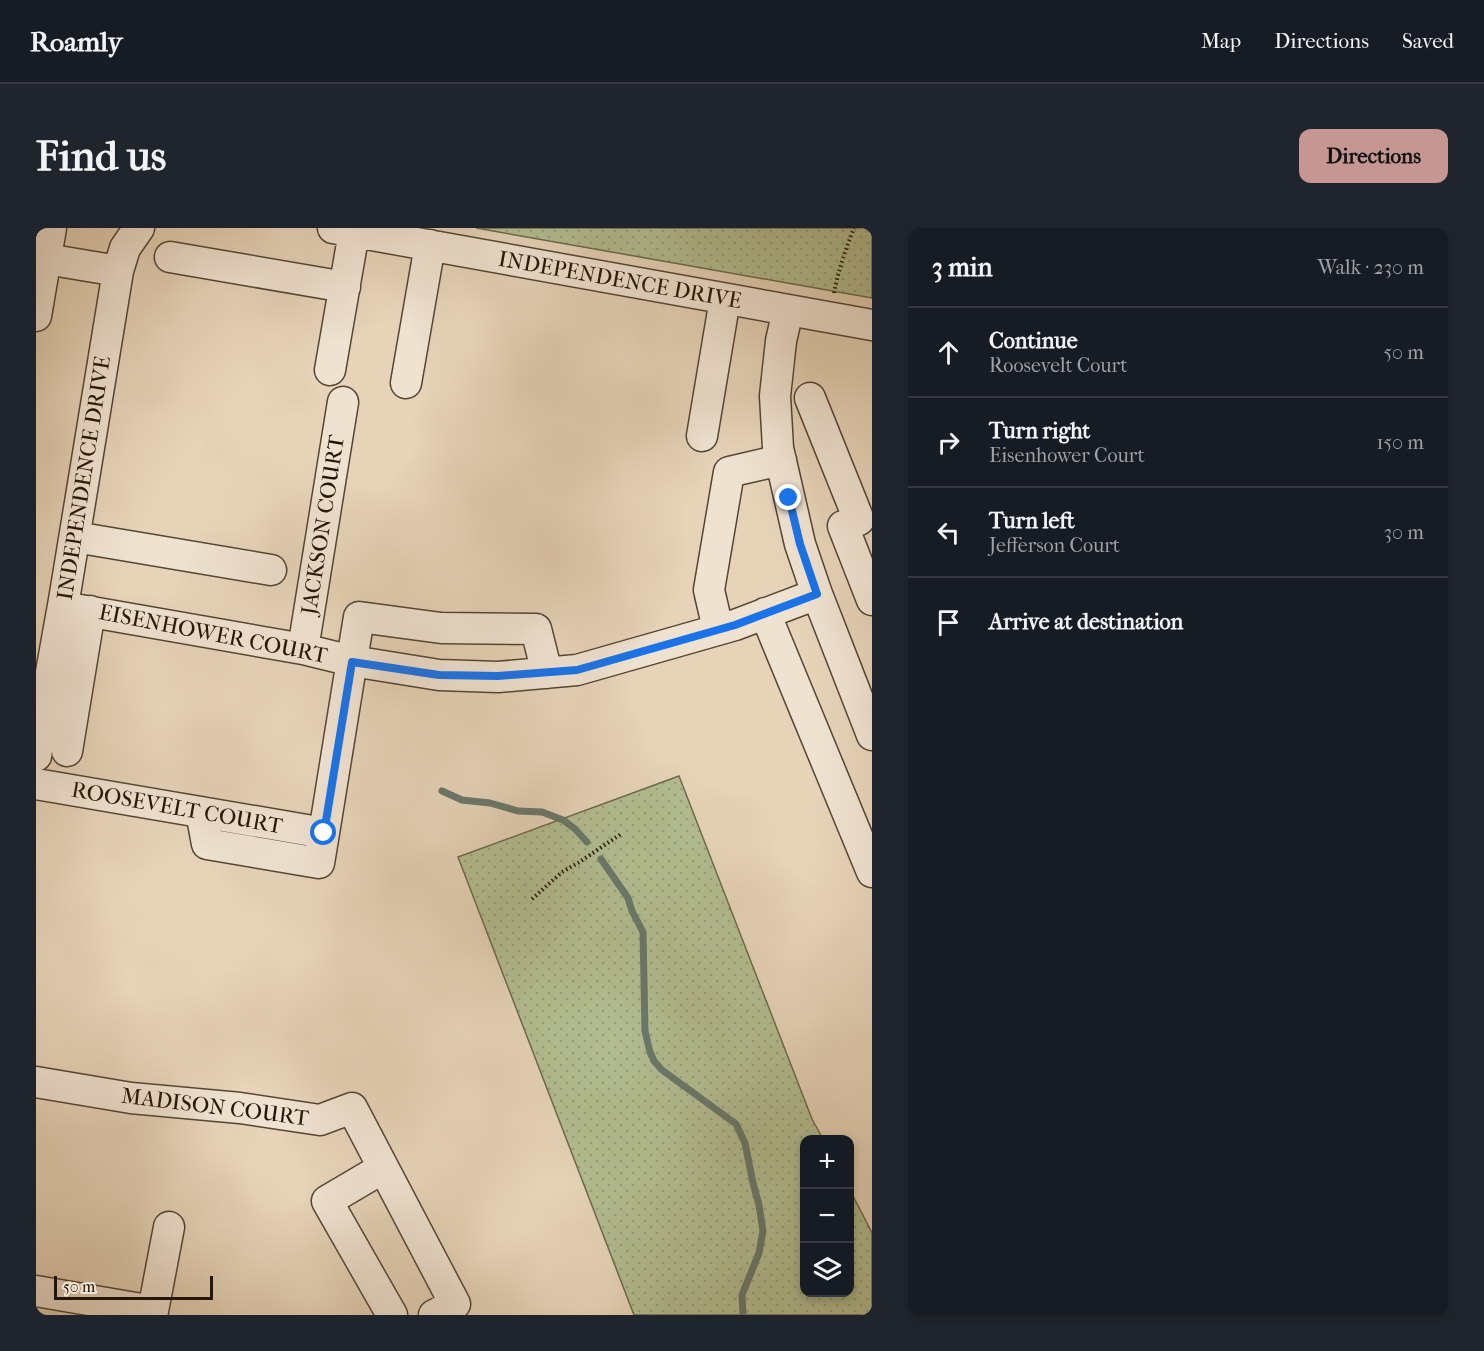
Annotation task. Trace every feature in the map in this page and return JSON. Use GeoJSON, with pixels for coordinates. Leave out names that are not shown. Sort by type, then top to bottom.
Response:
{"type":"FeatureCollection","features":[{"type":"Feature","properties":{"kind":"street"},"geometry":{"type":"LineString","coordinates":[[36,316],[51,228]]}},
{"type":"Feature","properties":{"kind":"street","name":"INDEPENDENCE DRIVE"},"geometry":{"type":"LineString","coordinates":[[36,756],[76,609],[75,537],[118,271],[125,248],[139,228]]}},
{"type":"Feature","properties":{"kind":"street"},"geometry":{"type":"LineString","coordinates":[[330,370],[345,287],[344,230]]}},
{"type":"Feature","properties":{"kind":"street","name":"INDEPENDENCE DRIVE"},"geometry":{"type":"LineString","coordinates":[[344,230],[872,325]]}},
{"type":"Feature","properties":{"kind":"street"},"geometry":{"type":"LineString","coordinates":[[405,382],[430,245]]}},
{"type":"Feature","properties":{"kind":"street"},"geometry":{"type":"LineString","coordinates":[[170,257],[345,287]]}},
{"type":"Feature","properties":{"kind":"street"},"geometry":{"type":"LineString","coordinates":[[46,259],[118,271]]}},
{"type":"Feature","properties":{"kind":"street"},"geometry":{"type":"LineString","coordinates":[[702,436],[725,299]]}},
{"type":"Feature","properties":{"kind":"street"},"geometry":{"type":"LineString","coordinates":[[788,310],[781,341],[775,396],[780,460],[800,544],[872,735]]}},
{"type":"Feature","properties":{"kind":"street"},"geometry":{"type":"LineString","coordinates":[[810,398],[858,520],[872,600]]}},
{"type":"Feature","properties":{"kind":"street","name":"JACKSON COURT"},"geometry":{"type":"LineString","coordinates":[[303,649],[344,402]]}},
{"type":"Feature","properties":{"kind":"street"},"geometry":{"type":"LineString","coordinates":[[718,629],[709,590],[729,472],[780,460]]}},
{"type":"Feature","properties":{"kind":"street"},"geometry":{"type":"LineString","coordinates":[[800,544],[858,520]]}},
{"type":"Feature","properties":{"kind":"street"},"geometry":{"type":"LineString","coordinates":[[75,537],[271,570]]}},
{"type":"Feature","properties":{"kind":"street","name":"EISENHOWER COURT"},"geometry":{"type":"LineString","coordinates":[[76,609],[303,649],[352,662],[439,675],[498,676],[577,670],[718,629],[817,594]]}},
{"type":"Feature","properties":{"kind":"street"},"geometry":{"type":"LineString","coordinates":[[67,750],[76,609]]}},
{"type":"Feature","properties":{"kind":"street"},"geometry":{"type":"LineString","coordinates":[[765,614],[872,872]]}},
{"type":"Feature","properties":{"kind":"street","name":"ROOSEVELT COURT"},"geometry":{"type":"LineString","coordinates":[[36,784],[324,833],[359,617],[441,628],[536,630],[547,673]]}},
{"type":"Feature","properties":{"kind":"street","name":"MADISON COURT"},"geometry":{"type":"LineString","coordinates":[[36,1082],[131,1098],[240,1108],[320,1120],[352,1108],[383,1167],[444,1309]]}},
{"type":"Feature","properties":{"kind":"street"},"geometry":{"type":"LineString","coordinates":[[383,1167],[327,1200],[392,1315]]}},
{"type":"Feature","properties":{"kind":"street"},"geometry":{"type":"LineString","coordinates":[[36,1291],[153,1311],[169,1227]]}},
{"type":"Feature","properties":{"kind":"path"},"geometry":{"type":"LineString","coordinates":[[831,318],[836,281],[854,228]]}},
{"type":"Feature","properties":{"kind":"path"},"geometry":{"type":"LineString","coordinates":[[532,899],[562,872],[621,834]]}},
{"type":"Feature","properties":{"kind":"green space"},"geometry":{"type":"Polygon","coordinates":[[[476,228],[872,228],[872,298],[476,228]]]}},
{"type":"Feature","properties":{"kind":"green space"},"geometry":{"type":"Polygon","coordinates":[[[679,776],[812,1119],[821,1135],[800,1135],[800,1297],[854,1297],[854,1198],[872,1233],[872,1315],[634,1315],[458,857],[679,776]]]}},
{"type":"Feature","properties":{"kind":"waterway"},"geometry":{"type":"LineString","coordinates":[[442,791],[462,800],[490,803],[518,811],[542,812],[563,820],[587,842]]}},
{"type":"Feature","properties":{"kind":"waterway"},"geometry":{"type":"LineString","coordinates":[[601,859],[628,898],[643,932],[645,1031],[654,1061],[662,1070],[736,1124],[745,1143],[763,1231],[759,1253],[742,1295],[743,1315]]}},
{"type":"Feature","properties":{"kind":"route"},"geometry":{"type":"LineString","coordinates":[[324,833],[352,662],[439,675],[498,676],[577,670],[735,625],[765,614],[817,594],[800,544],[789,498]]}}]}
